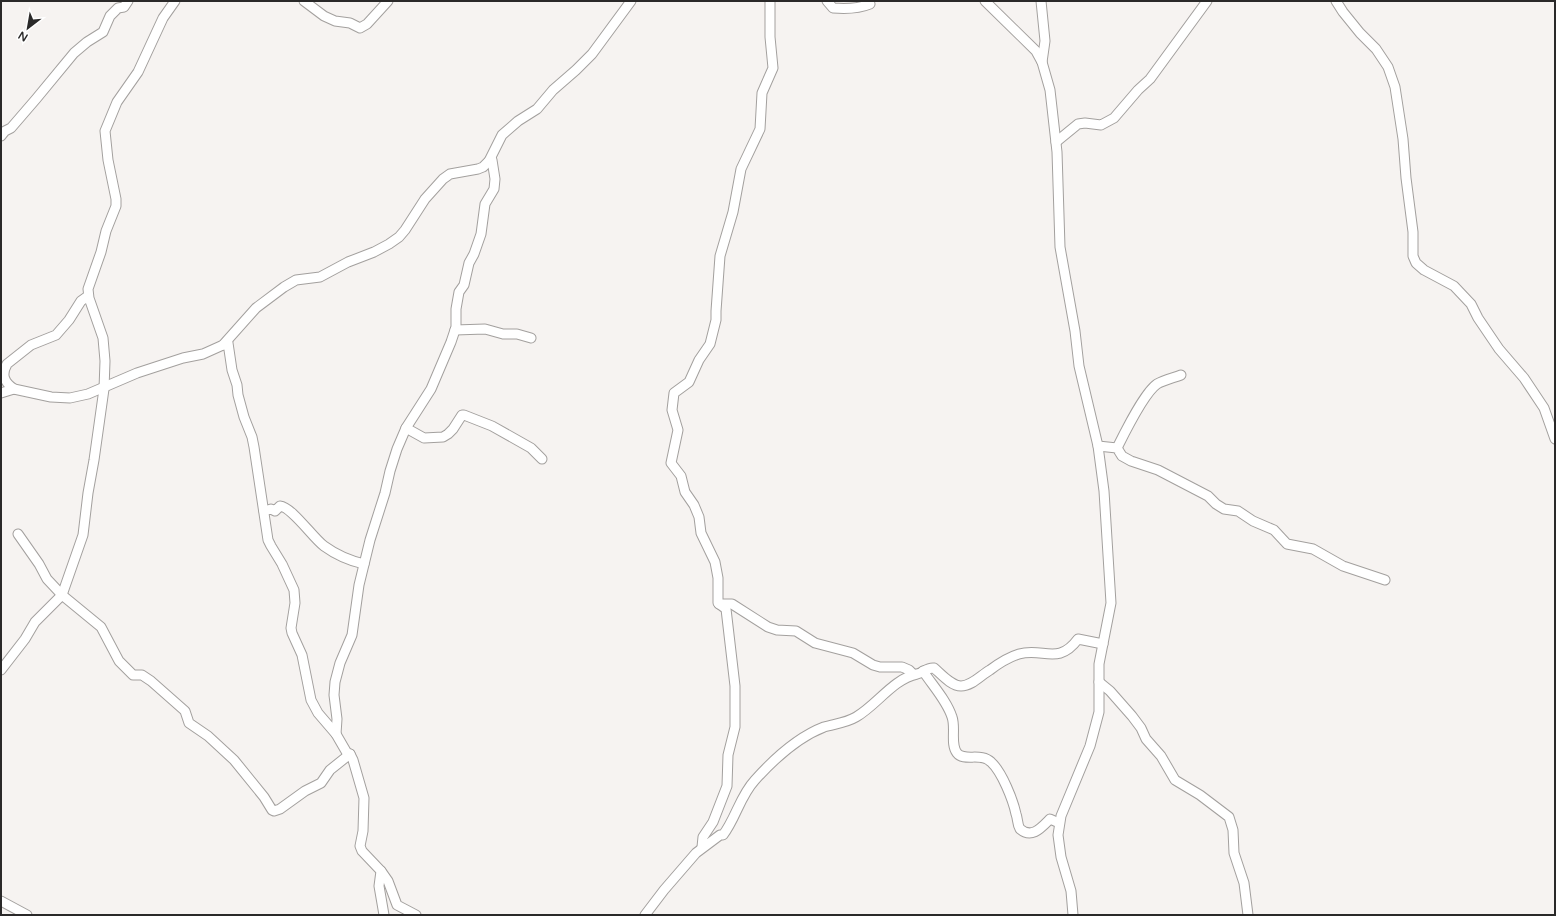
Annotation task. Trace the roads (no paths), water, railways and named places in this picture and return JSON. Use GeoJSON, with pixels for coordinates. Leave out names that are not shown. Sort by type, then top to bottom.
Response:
{"type":"FeatureCollection","features":[{"type":"Feature","properties":{"kind":"street"},"geometry":{"type":"LineString","coordinates":[[1,136],[5,131],[11,128],[36,100],[74,54],[87,42],[104,32],[110,16],[118,8],[124,7],[128,1]]}},
{"type":"Feature","properties":{"kind":"street"},"geometry":{"type":"LineString","coordinates":[[1,670],[25,639],[35,622],[62,595],[84,535],[88,493],[94,460],[103,388],[104,348],[103,338],[88,296],[88,290],[89,281],[101,252],[106,231],[116,206],[105,141],[105,131],[117,102],[138,72],[163,18],[175,1]]}},
{"type":"Feature","properties":{"kind":"street"},"geometry":{"type":"LineString","coordinates":[[304,1],[324,16],[335,21],[350,23],[360,28],[367,24],[388,1]]}},
{"type":"Feature","properties":{"kind":"street"},"geometry":{"type":"LineString","coordinates":[[223,345],[256,308],[272,295],[296,280],[320,277],[348,262],[374,252],[389,244],[399,237],[405,230],[425,199],[443,179],[450,174],[483,167],[489,161],[502,135],[518,121],[537,109],[553,90],[592,54],[631,1]]}},
{"type":"Feature","properties":{"kind":"street"},"geometry":{"type":"LineString","coordinates":[[718,604],[718,578],[715,562],[701,533],[699,517],[694,505],[685,492],[681,476],[671,463],[678,430],[672,412],[672,405],[674,394],[690,382],[699,360],[711,342],[716,320],[720,256],[733,212],[741,168],[760,130],[762,93],[773,68],[770,36],[770,1]]}},
{"type":"Feature","properties":{"kind":"street"},"geometry":{"type":"LineString","coordinates":[[827,1],[831,7],[836,8],[862,8],[870,4]]}},
{"type":"Feature","properties":{"kind":"street"},"geometry":{"type":"LineString","coordinates":[[985,1],[1032,47],[1042,62],[1050,90],[1056,142],[1060,247],[1075,331],[1079,366],[1098,446],[1105,505],[1111,603],[1099,664],[1099,712],[1080,772],[1066,804],[1058,835],[1060,851],[1071,891],[1073,915]]}},
{"type":"Feature","properties":{"kind":"street"},"geometry":{"type":"LineString","coordinates":[[1041,1],[1045,40],[1042,62]]}},
{"type":"Feature","properties":{"kind":"street"},"geometry":{"type":"LineString","coordinates":[[1056,142],[1078,124],[1085,123],[1101,125],[1114,118],[1159,68],[1207,1]]}},
{"type":"Feature","properties":{"kind":"street"},"geometry":{"type":"LineString","coordinates":[[1336,1],[1343,12],[1376,49],[1388,68],[1395,87],[1403,138],[1406,178],[1413,232],[1413,256],[1416,263],[1424,270],[1454,286],[1471,304],[1478,318],[1499,349],[1524,378],[1544,408],[1555,439]]}},
{"type":"Feature","properties":{"kind":"street"},"geometry":{"type":"LineString","coordinates":[[336,734],[337,719],[334,696],[335,682],[338,668],[352,635],[358,591],[364,564],[386,492],[390,471],[397,448],[404,436],[406,428],[432,389],[455,330],[456,309],[459,292],[464,285],[469,263],[477,247],[481,234],[485,204],[494,189],[494,169],[492,160],[489,161]]}},
{"type":"Feature","properties":{"kind":"street"},"geometry":{"type":"LineString","coordinates":[[88,296],[81,301],[69,320],[56,335],[27,347],[7,364],[4,377],[7,384],[14,389],[51,397],[70,398],[88,394],[137,373],[182,358],[203,354],[228,343],[230,346],[232,370],[236,380],[238,395],[244,417],[252,437],[267,532],[271,546],[282,564],[294,590],[295,603],[291,628],[302,655],[311,700],[318,713],[336,734],[353,760],[364,798],[363,831],[360,846],[362,851],[381,871],[388,881],[398,906],[416,915]]}},
{"type":"Feature","properties":{"kind":"street"},"geometry":{"type":"LineString","coordinates":[[455,330],[485,329],[503,334],[517,334],[531,338]]}},
{"type":"Feature","properties":{"kind":"street"},"geometry":{"type":"LineString","coordinates":[[1117,448],[1128,426],[1150,391],[1158,384],[1181,375]]}},
{"type":"Feature","properties":{"kind":"street"},"geometry":{"type":"LineString","coordinates":[[1,393],[14,389]]}},
{"type":"Feature","properties":{"kind":"street"},"geometry":{"type":"LineString","coordinates":[[406,428],[424,438],[443,437],[448,434],[464,415],[492,426],[531,448],[542,459]]}},
{"type":"Feature","properties":{"kind":"street"},"geometry":{"type":"LineString","coordinates":[[1098,446],[1117,448]]}},
{"type":"Feature","properties":{"kind":"street"},"geometry":{"type":"LineString","coordinates":[[1117,448],[1122,456],[1131,461],[1158,470],[1208,496],[1216,504],[1224,508],[1238,511],[1253,521],[1274,530],[1287,544],[1313,548],[1343,566],[1385,580]]}},
{"type":"Feature","properties":{"kind":"street"},"geometry":{"type":"LineString","coordinates":[[264,511],[271,509],[275,511],[280,506],[288,508],[324,546],[336,553],[364,564]]}},
{"type":"Feature","properties":{"kind":"street"},"geometry":{"type":"LineString","coordinates":[[18,534],[39,564],[47,579],[62,595],[105,632],[119,661],[133,675],[142,675],[152,681],[185,711],[189,723],[208,736],[228,755],[264,797],[272,810],[274,811],[280,809],[298,796],[321,783],[330,770],[350,754]]}},
{"type":"Feature","properties":{"kind":"street"},"geometry":{"type":"LineString","coordinates":[[718,604],[732,604],[744,610],[768,627],[777,630],[796,631],[815,643],[850,652],[877,666],[887,668],[902,667],[909,670],[913,674]]}},
{"type":"Feature","properties":{"kind":"street"},"geometry":{"type":"LineString","coordinates":[[702,847],[702,837],[713,822],[727,786],[728,755],[735,727],[736,686],[732,651],[726,609],[718,604]]}},
{"type":"Feature","properties":{"kind":"street"},"geometry":{"type":"LineString","coordinates":[[645,915],[664,890],[702,847],[720,835],[723,835],[732,822],[738,805],[756,778],[781,754],[814,732],[824,727],[855,718],[890,689],[913,674],[917,674],[930,667],[934,668],[950,682],[963,686],[976,680],[997,665],[1019,654],[1055,654],[1072,648],[1078,639],[1103,644]]}},
{"type":"Feature","properties":{"kind":"street"},"geometry":{"type":"LineString","coordinates":[[923,671],[951,713],[956,752],[958,755],[965,757],[978,756],[988,759],[995,766],[1009,794],[1020,829],[1032,833],[1037,832],[1050,819],[1060,823]]}},
{"type":"Feature","properties":{"kind":"street"},"geometry":{"type":"LineString","coordinates":[[1099,682],[1110,691],[1132,716],[1141,728],[1146,739],[1161,756],[1175,780],[1200,795],[1229,817],[1233,830],[1234,853],[1244,883],[1248,915]]}},
{"type":"Feature","properties":{"kind":"street"},"geometry":{"type":"LineString","coordinates":[[381,871],[379,886],[384,915]]}},
{"type":"Feature","properties":{"kind":"street"},"geometry":{"type":"LineString","coordinates":[[1,901],[27,915]]}}]}
